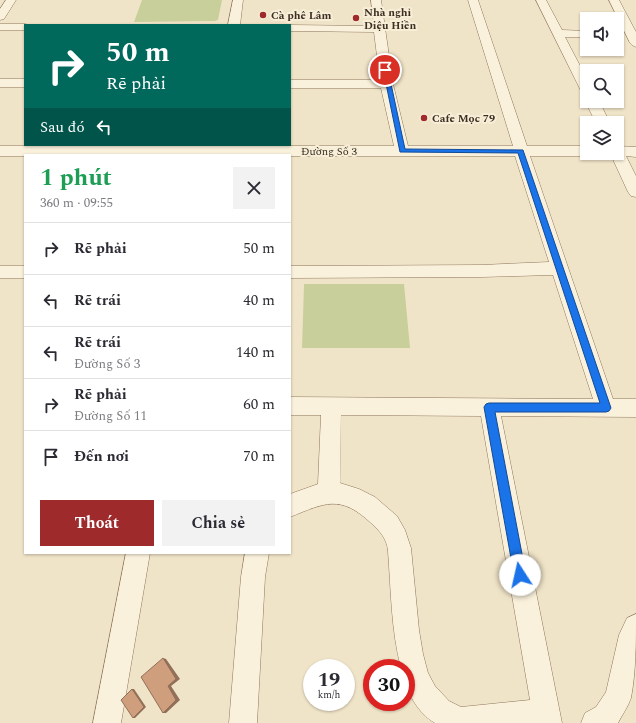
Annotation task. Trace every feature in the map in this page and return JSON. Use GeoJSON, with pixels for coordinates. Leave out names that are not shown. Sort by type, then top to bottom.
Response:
{"type":"FeatureCollection","features":[{"type":"Feature","properties":{"kind":"street"},"geometry":{"type":"LineString","coordinates":[[0,17],[11,0]]}},
{"type":"Feature","properties":{"kind":"street"},"geometry":{"type":"LineString","coordinates":[[234,24],[238,0]]}},
{"type":"Feature","properties":{"kind":"street"},"geometry":{"type":"LineString","coordinates":[[376,0],[387,84],[402,151]]}},
{"type":"Feature","properties":{"kind":"street"},"geometry":{"type":"LineString","coordinates":[[473,0],[606,408]]}},
{"type":"Feature","properties":{"kind":"street"},"geometry":{"type":"LineString","coordinates":[[542,0],[580,77]]}},
{"type":"Feature","properties":{"kind":"street"},"geometry":{"type":"LineString","coordinates":[[614,0],[633,38]]}},
{"type":"Feature","properties":{"kind":"street"},"geometry":{"type":"LineString","coordinates":[[620,0],[636,18]]}},
{"type":"Feature","properties":{"kind":"street"},"geometry":{"type":"LineString","coordinates":[[0,27],[24,27]]}},
{"type":"Feature","properties":{"kind":"street"},"geometry":{"type":"LineString","coordinates":[[291,28],[380,29]]}},
{"type":"Feature","properties":{"kind":"street"},"geometry":{"type":"LineString","coordinates":[[558,34],[580,34]]}},
{"type":"Feature","properties":{"kind":"street"},"geometry":{"type":"LineString","coordinates":[[0,83],[24,83]]}},
{"type":"Feature","properties":{"kind":"street"},"geometry":{"type":"LineString","coordinates":[[291,84],[387,84]]}},
{"type":"Feature","properties":{"kind":"street","name":"Đường Số 3"},"geometry":{"type":"LineString","coordinates":[[0,151],[94,148],[216,150],[580,151]]}},
{"type":"Feature","properties":{"kind":"street"},"geometry":{"type":"LineString","coordinates":[[624,152],[636,152]]}},
{"type":"Feature","properties":{"kind":"street"},"geometry":{"type":"LineString","coordinates":[[621,160],[636,192]]}},
{"type":"Feature","properties":{"kind":"street"},"geometry":{"type":"LineString","coordinates":[[291,272],[481,271],[560,268]]}},
{"type":"Feature","properties":{"kind":"street"},"geometry":{"type":"LineString","coordinates":[[0,272],[24,272]]}},
{"type":"Feature","properties":{"kind":"street"},"geometry":{"type":"LineString","coordinates":[[291,406],[636,408]]}},
{"type":"Feature","properties":{"kind":"street"},"geometry":{"type":"LineString","coordinates":[[329,493],[331,406]]}},
{"type":"Feature","properties":{"kind":"street"},"geometry":{"type":"LineString","coordinates":[[291,506],[308,497],[320,494],[345,494],[373,509],[397,537],[404,590],[408,647],[412,668],[418,684],[426,698],[436,709],[445,715],[460,720],[547,717],[489,407]]}},
{"type":"Feature","properties":{"kind":"street"},"geometry":{"type":"LineString","coordinates":[[107,723],[138,554]]}},
{"type":"Feature","properties":{"kind":"street"},"geometry":{"type":"LineString","coordinates":[[243,723],[253,577],[257,554]]}},
{"type":"Feature","properties":{"kind":"street"},"geometry":{"type":"LineString","coordinates":[[595,723],[606,717],[618,697],[632,635],[636,627]]}},
{"type":"Feature","properties":{"kind":"green space"},"geometry":{"type":"Polygon","coordinates":[[[142,0],[222,0],[218,20],[215,21],[134,22],[142,0]]]}},
{"type":"Feature","properties":{"kind":"green space"},"geometry":{"type":"Polygon","coordinates":[[[304,284],[404,284],[410,348],[302,348],[304,284]]]}},
{"type":"Feature","properties":{"kind":"building"},"geometry":{"type":"Polygon","coordinates":[[[163,658],[176,679],[168,686],[176,700],[163,713],[141,677],[163,658]]]}},
{"type":"Feature","properties":{"kind":"building"},"geometry":{"type":"Polygon","coordinates":[[[132,689],[144,707],[133,718],[121,700],[132,689]]]}},
{"type":"Feature","properties":{"kind":"place","name":"Cà phê Lâm"},"geometry":{"type":"Point","coordinates":[263,15]}},
{"type":"Feature","properties":{"kind":"place","name":"Nhà nghỉ Diệu Hiền"},"geometry":{"type":"Point","coordinates":[356,18]}},
{"type":"Feature","properties":{"kind":"place","name":"Cafe Mọc 79"},"geometry":{"type":"Point","coordinates":[424,118]}},
{"type":"Feature","properties":{"kind":"route"},"geometry":{"type":"LineString","coordinates":[[385,70],[402,151],[521,151],[606,408],[489,407],[520,575]]}}]}
